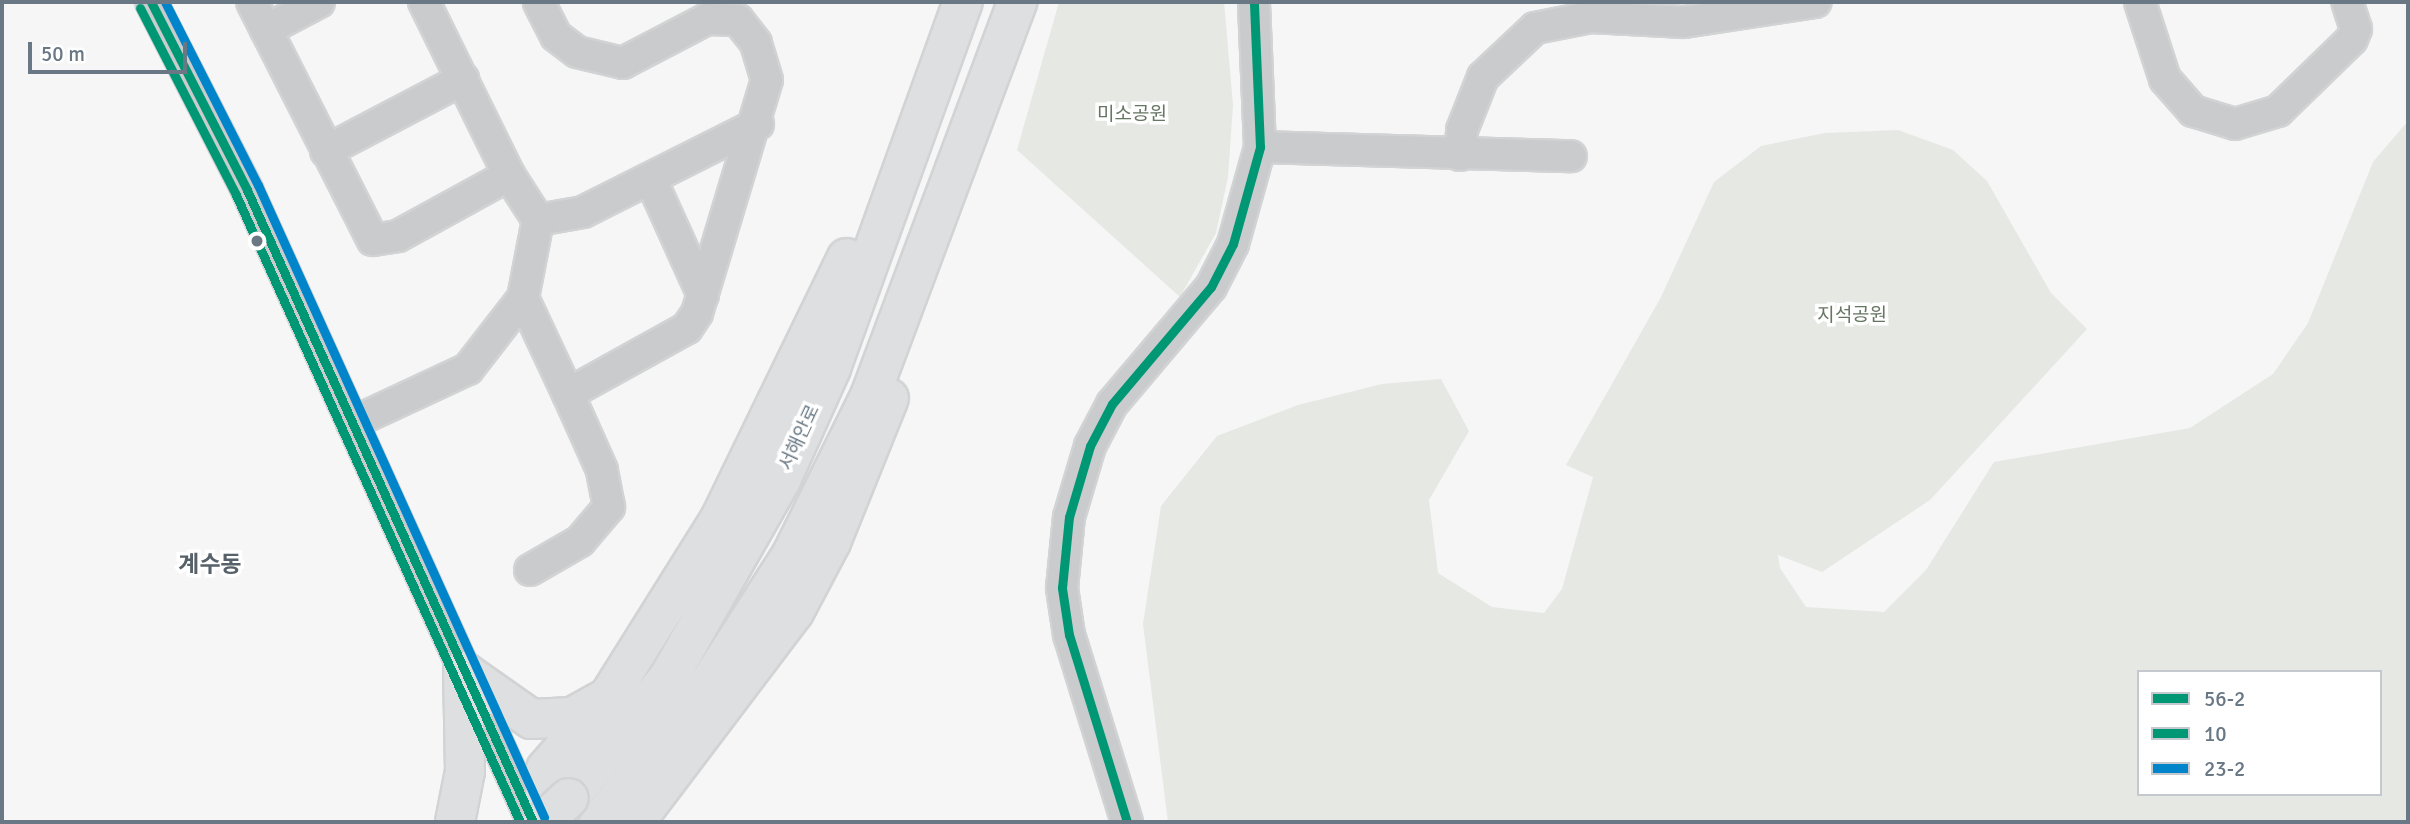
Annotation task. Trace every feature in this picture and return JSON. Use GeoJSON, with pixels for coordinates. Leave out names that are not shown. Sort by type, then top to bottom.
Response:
{"type":"FeatureCollection","features":[{"type":"Feature","properties":{"kind":"main road","name":"서해안로"},"geometry":{"type":"LineString","coordinates":[[552,814],[670,677],[757,528],[831,368],[963,2]]}},
{"type":"Feature","properties":{"kind":"main road"},"geometry":{"type":"LineString","coordinates":[[636,822],[751,676],[831,542],[876,442],[1017,2]]}},
{"type":"Feature","properties":{"kind":"main road"},"geometry":{"type":"LineString","coordinates":[[552,814],[546,769],[609,696],[720,519],[930,89]]}},
{"type":"Feature","properties":{"kind":"main road"},"geometry":{"type":"LineString","coordinates":[[599,822],[687,716],[792,554],[870,396],[982,109]]}},
{"type":"Feature","properties":{"kind":"main road"},"geometry":{"type":"LineString","coordinates":[[463,671],[511,710],[540,720],[572,717],[609,696]]}},
{"type":"Feature","properties":{"kind":"main road"},"geometry":{"type":"LineString","coordinates":[[455,822],[465,771],[463,671]]}},
{"type":"Feature","properties":{"kind":"street"},"geometry":{"type":"LineString","coordinates":[[151,2],[247,190],[533,822]]}},
{"type":"Feature","properties":{"kind":"street"},"geometry":{"type":"LineString","coordinates":[[252,2],[367,234],[383,242],[509,175]]}},
{"type":"Feature","properties":{"kind":"street"},"geometry":{"type":"LineString","coordinates":[[266,30],[319,2]]}},
{"type":"Feature","properties":{"kind":"street"},"geometry":{"type":"LineString","coordinates":[[352,423],[468,369],[523,298],[538,219],[509,175],[425,2]]}},
{"type":"Feature","properties":{"kind":"street"},"geometry":{"type":"LineString","coordinates":[[539,2],[556,36],[577,52],[623,63],[707,19],[738,20],[763,59],[767,80],[758,124],[704,295],[687,328],[568,394]]}},
{"type":"Feature","properties":{"kind":"street"},"geometry":{"type":"LineString","coordinates":[[1127,822],[1069,635],[1062,588],[1069,517],[1090,446],[1112,404],[1224,268],[1260,147],[1254,2]]}},
{"type":"Feature","properties":{"kind":"street"},"geometry":{"type":"LineString","coordinates":[[1460,155],[1467,110],[1483,77],[1535,28],[1591,17],[1696,21],[1815,2]]}},
{"type":"Feature","properties":{"kind":"street"},"geometry":{"type":"LineString","coordinates":[[2140,2],[2165,79],[2193,110],[2235,124],[2278,110],[2352,39],[2356,29],[2347,2]]}},
{"type":"Feature","properties":{"kind":"street"},"geometry":{"type":"LineString","coordinates":[[326,151],[463,79]]}},
{"type":"Feature","properties":{"kind":"street"},"geometry":{"type":"LineString","coordinates":[[538,219],[583,212],[652,181],[758,124]]}},
{"type":"Feature","properties":{"kind":"street"},"geometry":{"type":"LineString","coordinates":[[1260,147],[1460,155],[1571,156]]}},
{"type":"Feature","properties":{"kind":"street"},"geometry":{"type":"LineString","coordinates":[[652,181],[704,295]]}},
{"type":"Feature","properties":{"kind":"street"},"geometry":{"type":"LineString","coordinates":[[523,298],[602,470],[609,507],[580,541],[530,570]]}},
{"type":"Feature","properties":{"kind":"green space","name":"미소공원"},"geometry":{"type":"Polygon","coordinates":[[[1059,2],[1224,2],[1233,105],[1228,177],[1216,233],[1180,297],[1017,150],[1059,2]]]}},
{"type":"Feature","properties":{"kind":"green space","name":"지석공원"},"geometry":{"type":"Polygon","coordinates":[[[2408,121],[2408,822],[1168,822],[1143,624],[1161,506],[1217,436],[1298,405],[1382,384],[1441,379],[1469,431],[1429,500],[1438,573],[1492,607],[1544,613],[1562,589],[1593,477],[1566,465],[1660,299],[1714,182],[1761,146],[1825,133],[1898,130],[1953,150],[1987,181],[2051,293],[2087,329],[1930,500],[1822,572],[1778,555],[1780,568],[1806,607],[1884,612],[1926,570],[1994,462],[2190,428],[2273,374],[2308,323],[2373,162],[2408,121]]]}},
{"type":"Feature","properties":{"kind":"transit line","name":"56-2"},"geometry":{"type":"LineString","coordinates":[[151,2],[247,190],[533,822]]}},
{"type":"Feature","properties":{"kind":"transit line","name":"23-2"},"geometry":{"type":"LineString","coordinates":[[165,2],[258,185],[544,817]]}},
{"type":"Feature","properties":{"kind":"transit line","name":"56-2"},"geometry":{"type":"LineString","coordinates":[[1127,822],[1069,635],[1062,588],[1069,517],[1090,446],[1112,404],[1211,287],[1233,244],[1260,147],[1254,2]]}},
{"type":"Feature","properties":{"kind":"transit line","name":"10"},"geometry":{"type":"LineString","coordinates":[[140,8],[236,195],[520,822]]}},
{"type":"Feature","properties":{"kind":"district","name":"계수동"},"geometry":{"type":"Point","coordinates":[210,565]}}]}
